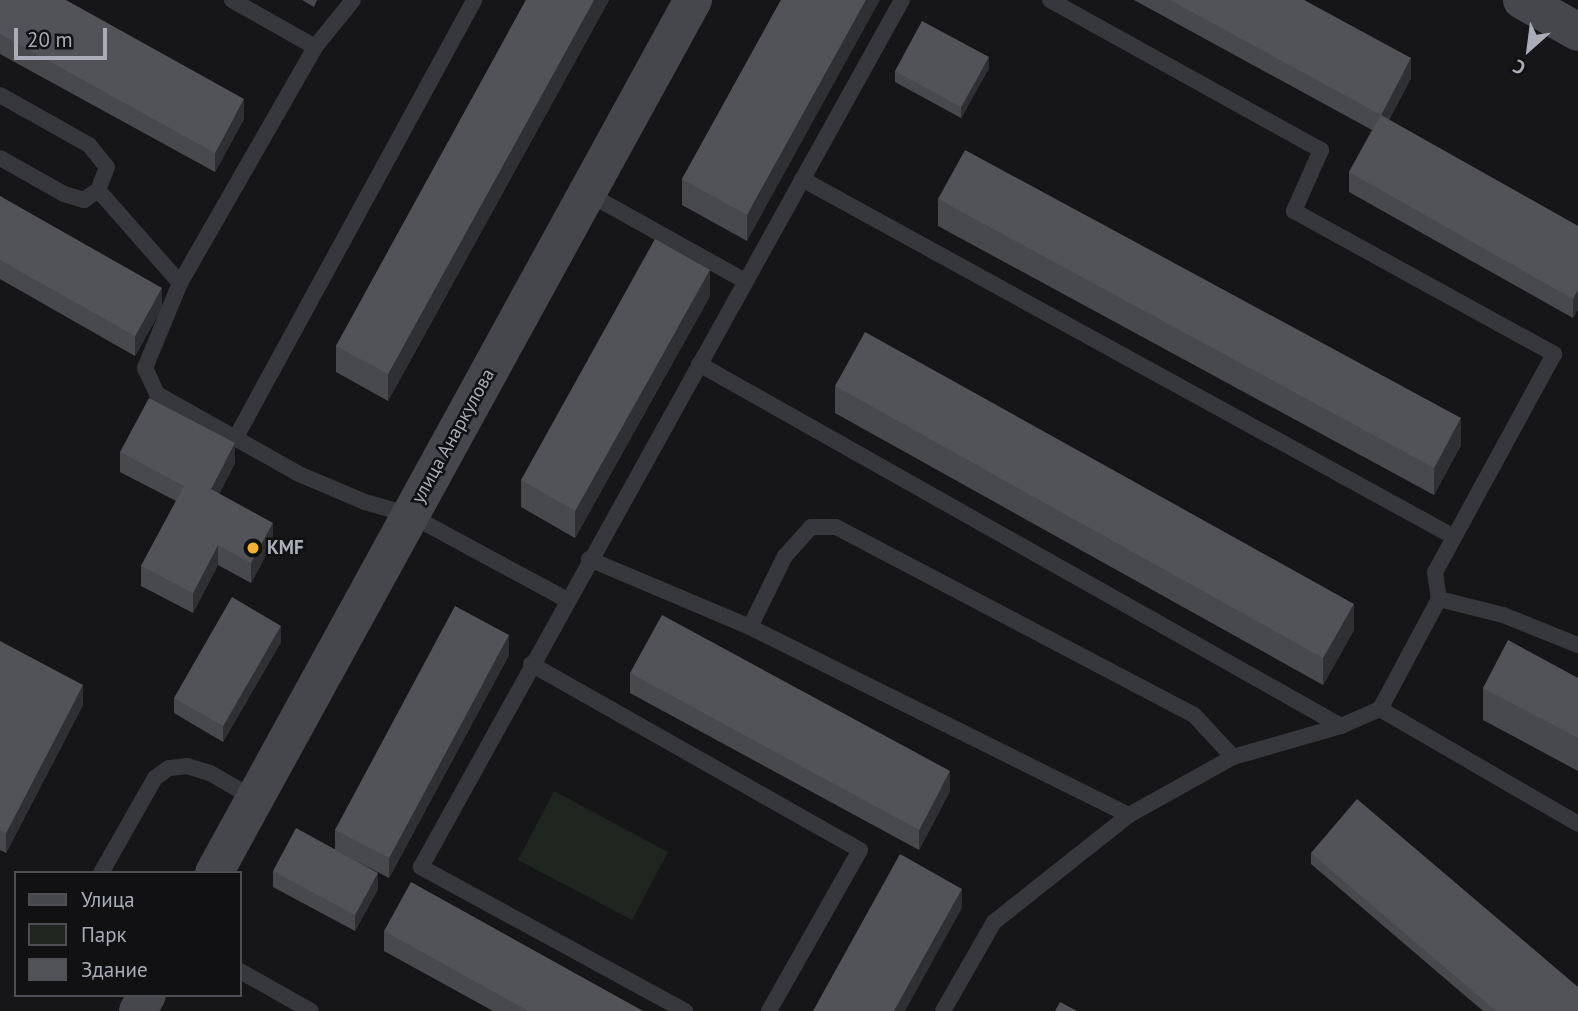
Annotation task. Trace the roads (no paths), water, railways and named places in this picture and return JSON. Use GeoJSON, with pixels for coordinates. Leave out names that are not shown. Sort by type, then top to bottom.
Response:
{"type":"FeatureCollection","features":[{"type":"Feature","properties":{"kind":"street","name":"улица Анаркулова"},"geometry":{"type":"LineString","coordinates":[[215,871],[693,0]]}},
{"type":"Feature","properties":{"kind":"street"},"geometry":{"type":"LineString","coordinates":[[1522,0],[1578,32]]}},
{"type":"Feature","properties":{"kind":"lane"},"geometry":{"type":"LineString","coordinates":[[232,0],[315,47]]}},
{"type":"Feature","properties":{"kind":"lane"},"geometry":{"type":"LineString","coordinates":[[353,0],[315,47],[180,283],[145,368],[147,381],[169,403],[236,439],[321,483],[410,515],[567,600]]}},
{"type":"Feature","properties":{"kind":"lane"},"geometry":{"type":"LineString","coordinates":[[236,439],[474,0]]}},
{"type":"Feature","properties":{"kind":"lane"},"geometry":{"type":"LineString","coordinates":[[685,1011],[421,867],[589,559],[902,0]]}},
{"type":"Feature","properties":{"kind":"lane"},"geometry":{"type":"LineString","coordinates":[[943,1011],[994,922],[1129,815],[1233,757],[1341,726],[1380,709],[1439,599],[1435,572],[1554,354],[1294,211],[1321,150],[1050,0]]}},
{"type":"Feature","properties":{"kind":"lane"},"geometry":{"type":"LineString","coordinates":[[0,95],[97,150],[107,167],[98,190],[92,197],[75,199],[0,158]]}},
{"type":"Feature","properties":{"kind":"lane"},"geometry":{"type":"LineString","coordinates":[[802,179],[1454,537]]}},
{"type":"Feature","properties":{"kind":"lane"},"geometry":{"type":"LineString","coordinates":[[98,190],[180,283]]}},
{"type":"Feature","properties":{"kind":"lane"},"geometry":{"type":"LineString","coordinates":[[587,193],[745,281]]}},
{"type":"Feature","properties":{"kind":"lane"},"geometry":{"type":"LineString","coordinates":[[699,364],[1341,726]]}},
{"type":"Feature","properties":{"kind":"lane"},"geometry":{"type":"LineString","coordinates":[[750,627],[785,556],[810,527],[836,527],[1194,715],[1233,757]]}},
{"type":"Feature","properties":{"kind":"lane"},"geometry":{"type":"LineString","coordinates":[[589,559],[750,627],[1129,815]]}},
{"type":"Feature","properties":{"kind":"lane"},"geometry":{"type":"LineString","coordinates":[[1439,599],[1503,615],[1578,645]]}},
{"type":"Feature","properties":{"kind":"lane"},"geometry":{"type":"LineString","coordinates":[[531,664],[860,850],[769,1011]]}},
{"type":"Feature","properties":{"kind":"lane"},"geometry":{"type":"LineString","coordinates":[[1380,709],[1578,824]]}},
{"type":"Feature","properties":{"kind":"lane"},"geometry":{"type":"LineString","coordinates":[[101,871],[155,778],[169,768],[187,766],[209,773],[255,799]]}},
{"type":"Feature","properties":{"kind":"lane"},"geometry":{"type":"LineString","coordinates":[[242,972],[311,1011]]}},
{"type":"Feature","properties":{"kind":"place","name":"KMF"},"geometry":{"type":"Point","coordinates":[253,548]}}]}
